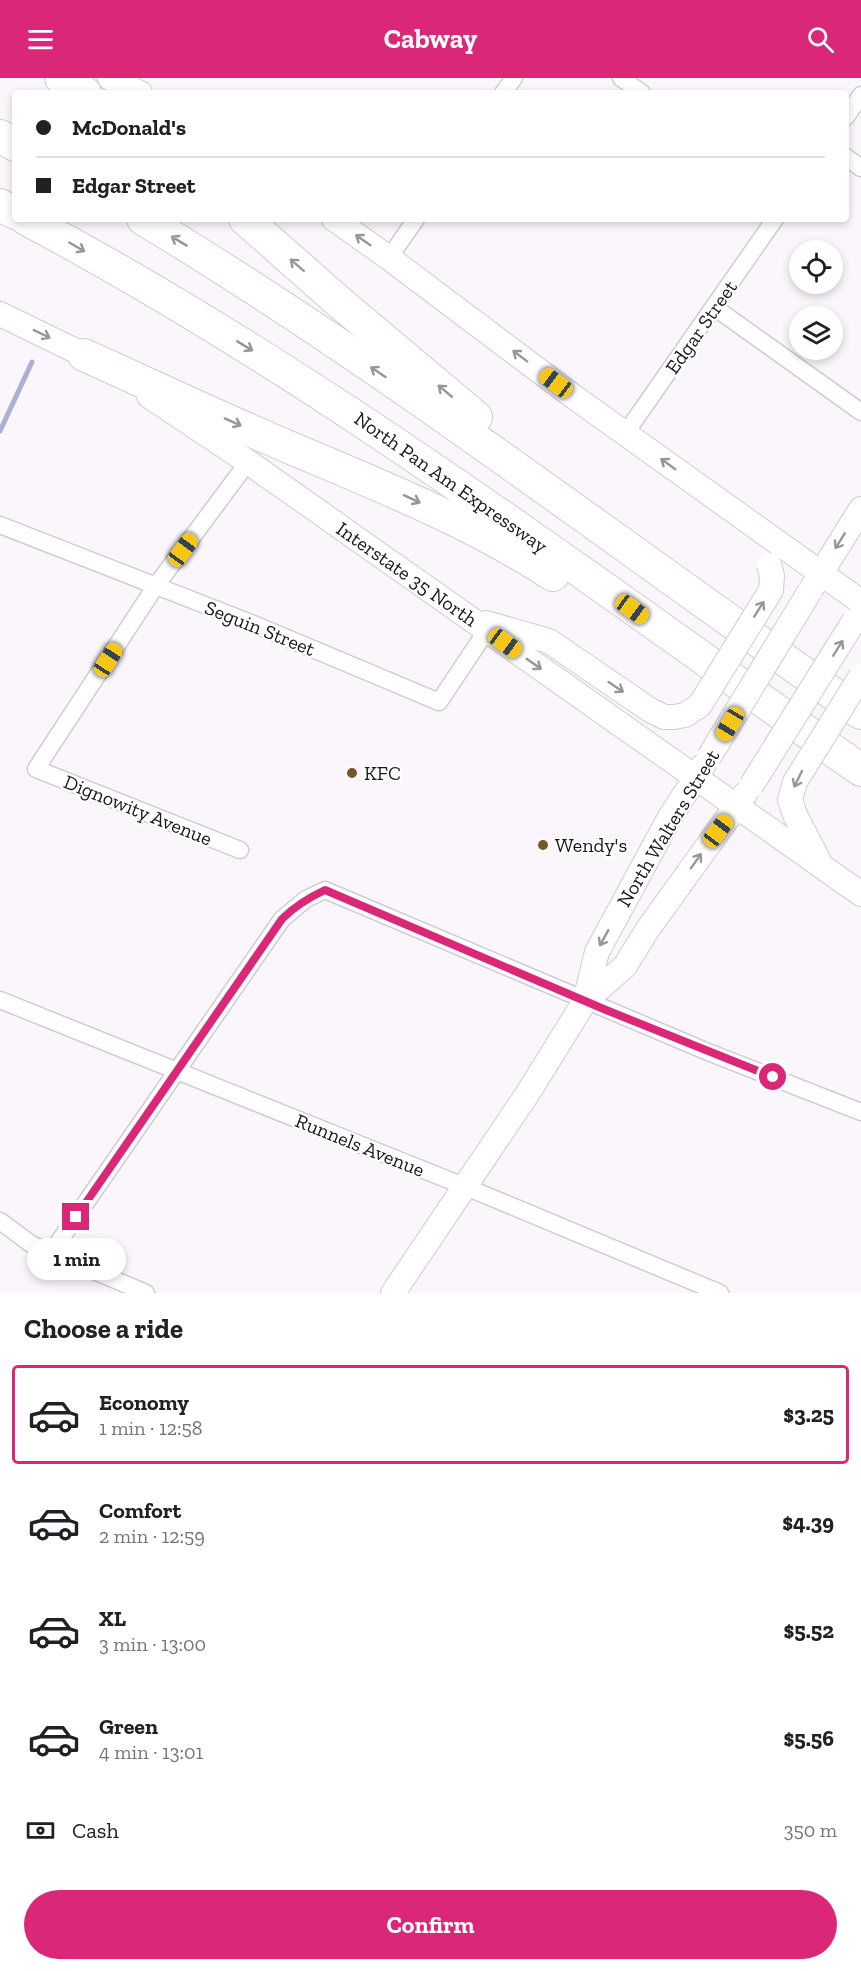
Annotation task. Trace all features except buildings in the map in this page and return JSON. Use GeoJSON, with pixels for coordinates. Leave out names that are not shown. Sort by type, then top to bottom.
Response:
{"type":"FeatureCollection","features":[{"type":"Feature","properties":{"kind":"highway"},"geometry":{"type":"LineString","coordinates":[[61,78],[80,90]]}},
{"type":"Feature","properties":{"kind":"highway","name":"North Pan Am Expressway"},"geometry":{"type":"LineString","coordinates":[[31,222],[124,274],[363,420],[861,770]]}},
{"type":"Feature","properties":{"kind":"highway"},"geometry":{"type":"LineString","coordinates":[[147,222],[216,263],[426,405],[861,713]]}},
{"type":"Feature","properties":{"kind":"highway"},"geometry":{"type":"LineString","coordinates":[[248,222],[338,302],[468,410],[736,626]]}},
{"type":"Feature","properties":{"kind":"highway"},"geometry":{"type":"LineString","coordinates":[[84,355],[447,515],[705,661]]}},
{"type":"Feature","properties":{"kind":"main road"},"geometry":{"type":"LineString","coordinates":[[110,78],[134,90]]}},
{"type":"Feature","properties":{"kind":"main road"},"geometry":{"type":"LineString","coordinates":[[338,222],[704,490],[815,582],[859,611]]}},
{"type":"Feature","properties":{"kind":"main road","name":"Interstate 35 North"},"geometry":{"type":"LineString","coordinates":[[0,314],[84,355],[248,462],[861,894]]}},
{"type":"Feature","properties":{"kind":"main road"},"geometry":{"type":"LineString","coordinates":[[478,624],[549,641],[650,710],[664,717],[685,715],[700,705],[771,590],[772,576],[765,556],[704,490]]}},
{"type":"Feature","properties":{"kind":"main road","name":"North Walters Street"},"geometry":{"type":"LineString","coordinates":[[585,1001],[597,952],[670,817],[709,758],[861,509]]}},
{"type":"Feature","properties":{"kind":"main road","name":"North Walters Street"},"geometry":{"type":"LineString","coordinates":[[397,1287],[528,1093],[585,1001],[625,966],[648,929],[751,786],[859,611]]}},
{"type":"Feature","properties":{"kind":"main road"},"geometry":{"type":"LineString","coordinates":[[823,867],[795,815],[790,800],[795,782],[861,675]]}},
{"type":"Feature","properties":{"kind":"street"},"geometry":{"type":"LineString","coordinates":[[621,78],[638,90]]}},
{"type":"Feature","properties":{"kind":"street"},"geometry":{"type":"LineString","coordinates":[[849,113],[861,95]]}},
{"type":"Feature","properties":{"kind":"street"},"geometry":{"type":"LineString","coordinates":[[389,258],[414,222]]}},
{"type":"Feature","properties":{"kind":"street","name":"Edgar Street"},"geometry":{"type":"LineString","coordinates":[[625,434],[773,222]]}},
{"type":"Feature","properties":{"kind":"street"},"geometry":{"type":"LineString","coordinates":[[714,307],[861,412]]}},
{"type":"Feature","properties":{"kind":"street"},"geometry":{"type":"LineString","coordinates":[[155,587],[248,462]]}},
{"type":"Feature","properties":{"kind":"street","name":"Seguin Street"},"geometry":{"type":"LineString","coordinates":[[0,525],[251,623],[439,702],[478,624]]}},
{"type":"Feature","properties":{"kind":"street","name":"Dignowity Avenue"},"geometry":{"type":"LineString","coordinates":[[155,587],[36,769],[240,850]]}},
{"type":"Feature","properties":{"kind":"street"},"geometry":{"type":"LineString","coordinates":[[51,1253],[282,919],[306,899],[325,890],[585,1001],[861,1112]]}},
{"type":"Feature","properties":{"kind":"street","name":"Runnels Avenue"},"geometry":{"type":"LineString","coordinates":[[0,1000],[466,1187],[720,1293]]}},
{"type":"Feature","properties":{"kind":"street"},"geometry":{"type":"LineString","coordinates":[[0,1221],[31,1245],[146,1293]]}},
{"type":"Feature","properties":{"kind":"waterway"},"geometry":{"type":"LineString","coordinates":[[0,431],[32,362]]}},
{"type":"Feature","properties":{"kind":"place","name":"KFC"},"geometry":{"type":"Point","coordinates":[352,773]}},
{"type":"Feature","properties":{"kind":"place","name":"Wendy's"},"geometry":{"type":"Point","coordinates":[543,845]}},
{"type":"Feature","properties":{"kind":"route"},"geometry":{"type":"LineString","coordinates":[[76,1217],[282,919],[306,899],[325,890],[606,1010],[773,1077]]}}]}
